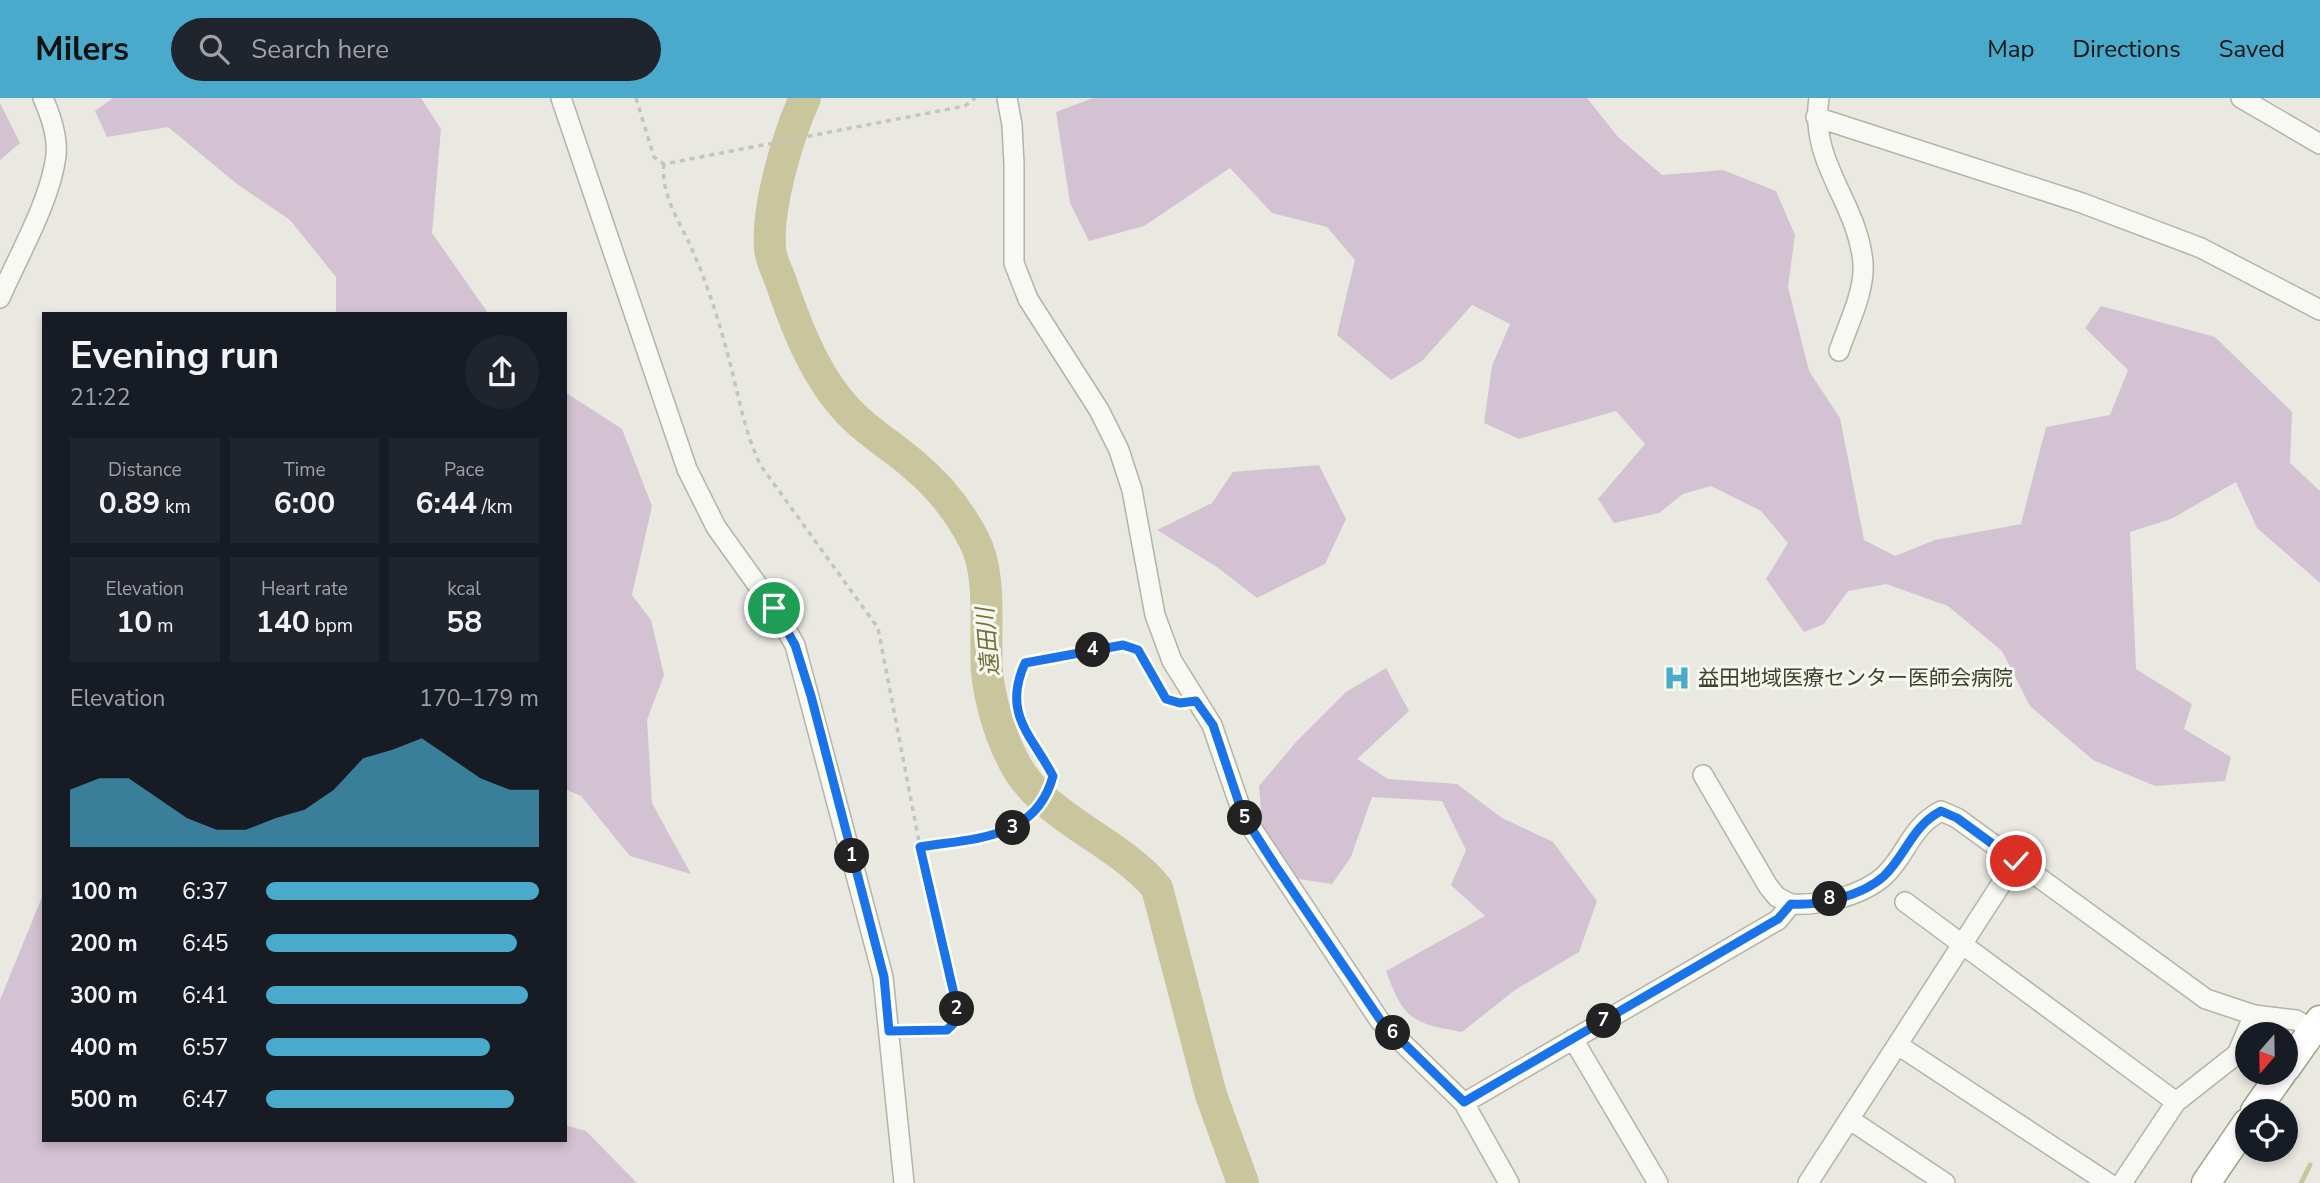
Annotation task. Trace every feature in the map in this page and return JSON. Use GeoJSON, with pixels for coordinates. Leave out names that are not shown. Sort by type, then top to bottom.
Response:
{"type":"FeatureCollection","features":[{"type":"Feature","properties":{"kind":"highway"},"geometry":{"type":"LineString","coordinates":[[2298,1051],[2316,1025]]}},
{"type":"Feature","properties":{"kind":"highway"},"geometry":{"type":"LineString","coordinates":[[2206,1183],[2235,1141]]}},
{"type":"Feature","properties":{"kind":"street"},"geometry":{"type":"LineString","coordinates":[[0,299],[46,191],[56,155],[53,120],[43,98]]}},
{"type":"Feature","properties":{"kind":"street"},"geometry":{"type":"LineString","coordinates":[[561,98],[687,469],[716,527],[774,608],[795,645],[884,977],[904,1183]]}},
{"type":"Feature","properties":{"kind":"street"},"geometry":{"type":"LineString","coordinates":[[1007,98],[1013,125],[1014,263],[1028,299],[1099,410],[1119,450],[1132,490],[1155,615],[1172,662],[1213,725],[1243,815],[1275,865],[1381,1021],[1464,1102],[1509,1183]]}},
{"type":"Feature","properties":{"kind":"street"},"geometry":{"type":"LineString","coordinates":[[2241,98],[2320,144]]}},
{"type":"Feature","properties":{"kind":"street"},"geometry":{"type":"LineString","coordinates":[[1839,351],[1861,285],[1863,262],[1854,228],[1817,138],[1818,108],[2201,248],[2320,310]]}},
{"type":"Feature","properties":{"kind":"street"},"geometry":{"type":"LineString","coordinates":[[1703,775],[1768,886],[1777,897],[1791,904],[1807,905],[1863,890],[1884,876],[1924,820],[1941,811],[1957,818],[2206,999],[2254,1015],[2316,1025]]}},
{"type":"Feature","properties":{"kind":"street"},"geometry":{"type":"LineString","coordinates":[[1808,1183],[2016,861]]}},
{"type":"Feature","properties":{"kind":"street"},"geometry":{"type":"LineString","coordinates":[[1905,902],[2176,1102]]}},
{"type":"Feature","properties":{"kind":"street"},"geometry":{"type":"LineString","coordinates":[[1464,1102],[1778,919],[1791,904]]}},
{"type":"Feature","properties":{"kind":"street"},"geometry":{"type":"LineString","coordinates":[[2122,1183],[2176,1102],[2237,1054],[2254,1015]]}},
{"type":"Feature","properties":{"kind":"street"},"geometry":{"type":"LineString","coordinates":[[1573,1039],[1658,1183]]}},
{"type":"Feature","properties":{"kind":"street"},"geometry":{"type":"LineString","coordinates":[[1898,1045],[2108,1183]]}},
{"type":"Feature","properties":{"kind":"street"},"geometry":{"type":"LineString","coordinates":[[1849,1119],[1945,1183]]}},
{"type":"Feature","properties":{"kind":"path"},"geometry":{"type":"LineString","coordinates":[[636,98],[654,158],[664,164],[939,112],[965,106],[975,98]]}},
{"type":"Feature","properties":{"kind":"path"},"geometry":{"type":"LineString","coordinates":[[664,164],[663,173],[674,214],[691,247],[729,360],[753,451],[761,466],[842,574],[878,628],[920,847],[957,1007],[955,1022],[947,1030],[889,1031]]}},
{"type":"Feature","properties":{"kind":"path"},"geometry":{"type":"LineString","coordinates":[[920,847],[1003,833],[1020,825],[1049,789],[1053,776],[1028,739],[1017,708],[1016,683],[1025,663],[1123,645],[1138,650],[1166,699],[1180,703],[1196,701]]}},
{"type":"Feature","properties":{"kind":"shaded area"},"geometry":{"type":"Polygon","coordinates":[[[113,98],[421,98],[441,129],[432,233],[487,312],[336,312],[336,277],[290,220],[237,184],[168,127],[107,137],[95,111],[113,98]]]}},
{"type":"Feature","properties":{"kind":"shaded area"},"geometry":{"type":"Polygon","coordinates":[[[1093,98],[1587,98],[1618,137],[1662,175],[1723,170],[1776,191],[1795,235],[1788,287],[1809,371],[1840,418],[1864,540],[1895,556],[1935,540],[2021,524],[2046,427],[2110,415],[2128,370],[2085,328],[2101,306],[2215,337],[2292,412],[2290,463],[2320,491],[2320,583],[2257,528],[2236,482],[2171,519],[2130,532],[2136,669],[2192,704],[2184,729],[2231,757],[2225,781],[2155,786],[2093,760],[2030,706],[2002,651],[1948,606],[1886,584],[1848,591],[1824,624],[1804,632],[1766,579],[1788,543],[1761,511],[1711,486],[1683,494],[1659,513],[1614,523],[1598,499],[1645,444],[1616,411],[1519,439],[1484,423],[1492,366],[1510,324],[1472,305],[1422,361],[1391,380],[1337,335],[1355,260],[1327,227],[1272,213],[1230,168],[1144,226],[1089,241],[1070,203],[1056,112],[1093,98]]]}},
{"type":"Feature","properties":{"kind":"shaded area"},"geometry":{"type":"Polygon","coordinates":[[[0,103],[20,143],[0,160],[0,103]]]}},
{"type":"Feature","properties":{"kind":"shaded area"},"geometry":{"type":"Polygon","coordinates":[[[567,393],[622,429],[652,506],[632,595],[651,620],[664,675],[647,720],[652,803],[691,874],[630,856],[581,796],[567,790],[567,393]]]}},
{"type":"Feature","properties":{"kind":"shaded area"},"geometry":{"type":"Polygon","coordinates":[[[1319,465],[1346,519],[1325,564],[1257,598],[1217,567],[1157,530],[1212,503],[1233,472],[1319,465]]]}},
{"type":"Feature","properties":{"kind":"shaded area"},"geometry":{"type":"Polygon","coordinates":[[[1386,668],[1409,711],[1357,759],[1388,779],[1457,784],[1502,818],[1553,842],[1597,901],[1579,952],[1515,990],[1462,1032],[1432,1026],[1412,1016],[1398,1000],[1386,971],[1485,916],[1451,885],[1466,850],[1442,801],[1372,797],[1351,857],[1332,884],[1292,878],[1262,824],[1259,786],[1297,741],[1346,692],[1386,668]]]}},
{"type":"Feature","properties":{"kind":"shaded area"},"geometry":{"type":"Polygon","coordinates":[[[42,897],[42,1142],[567,1142],[567,1126],[586,1131],[637,1183],[0,1183],[0,1000],[42,897]]]}},
{"type":"Feature","properties":{"kind":"waterway","name":"遠田川"},"geometry":{"type":"LineString","coordinates":[[805,98],[780,171],[770,230],[771,256],[794,318],[819,371],[840,402],[860,423],[907,459],[941,491],[974,540],[984,570],[986,587],[987,672],[990,694],[1003,738],[1024,779],[1059,812],[1121,855],[1157,888],[1211,1095],[1243,1183]]}},
{"type":"Feature","properties":{"kind":"waterway"},"geometry":{"type":"LineString","coordinates":[[2301,1183],[2310,1165]]}},
{"type":"Feature","properties":{"kind":"place","name":"益田地域医療センター医師会病院"},"geometry":{"type":"Point","coordinates":[1677,678]}},
{"type":"Feature","properties":{"kind":"route"},"geometry":{"type":"LineString","coordinates":[[774,608],[795,645],[811,696],[884,977],[889,1031],[947,1030],[955,1022],[957,1007],[920,847],[1003,833],[1020,825],[1049,789],[1053,776],[1028,739],[1017,708],[1016,683],[1025,663],[1123,645],[1138,650],[1166,699],[1180,703],[1196,701],[1213,725],[1243,815],[1275,865],[1381,1021],[1464,1102],[1778,919],[1791,904],[1807,905],[1863,890],[1884,876],[1924,820],[1941,811],[1957,818],[2016,861]]}}]}
